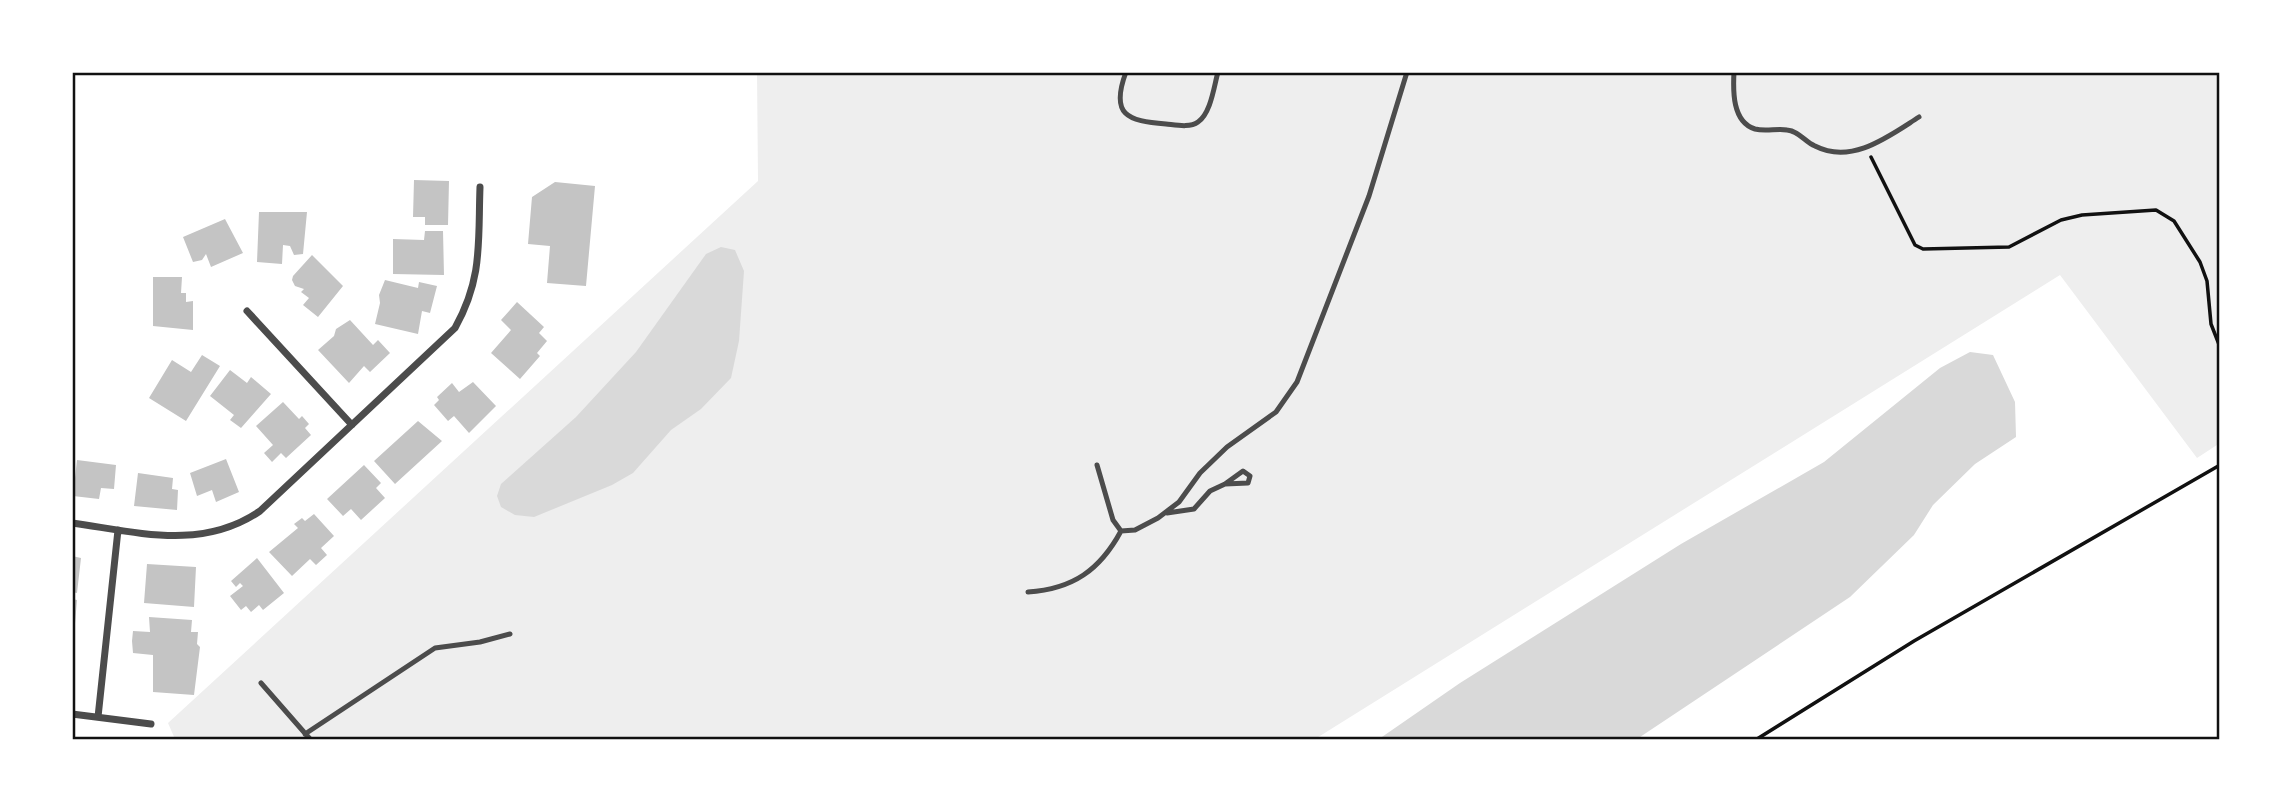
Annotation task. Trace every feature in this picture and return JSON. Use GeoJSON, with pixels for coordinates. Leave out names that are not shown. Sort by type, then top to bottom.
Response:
{"type":"FeatureCollection","features":[{"type":"Feature","properties":{"kind":"street"},"geometry":{"type":"LineString","coordinates":[[72,523],[190,536],[233,527],[260,511],[443,342],[468,305],[476,281],[480,187]]}},
{"type":"Feature","properties":{"kind":"street"},"geometry":{"type":"LineString","coordinates":[[247,311],[352,425]]}},
{"type":"Feature","properties":{"kind":"street"},"geometry":{"type":"LineString","coordinates":[[98,717],[118,530]]}},
{"type":"Feature","properties":{"kind":"street"},"geometry":{"type":"LineString","coordinates":[[72,715],[151,724]]}},
{"type":"Feature","properties":{"kind":"lane"},"geometry":{"type":"LineString","coordinates":[[1126,72],[1119,95],[1123,111],[1134,121],[1187,126],[1198,123],[1206,112],[1218,72]]}},
{"type":"Feature","properties":{"kind":"lane"},"geometry":{"type":"LineString","coordinates":[[1121,531],[1135,530],[1179,502],[1200,473],[1227,447],[1276,412],[1297,382],[1369,196],[1407,72]]}},
{"type":"Feature","properties":{"kind":"lane"},"geometry":{"type":"LineString","coordinates":[[1734,72],[1736,107],[1742,120],[1753,128],[1788,130],[1829,152],[1867,148],[1919,117]]}},
{"type":"Feature","properties":{"kind":"lane"},"geometry":{"type":"LineString","coordinates":[[1097,465],[1109,509],[1121,531]]}},
{"type":"Feature","properties":{"kind":"lane"},"geometry":{"type":"LineString","coordinates":[[1164,514],[1195,509],[1206,493],[1225,484]]}},
{"type":"Feature","properties":{"kind":"lane"},"geometry":{"type":"LineString","coordinates":[[1028,592],[1052,590],[1098,568],[1121,531]]}},
{"type":"Feature","properties":{"kind":"lane"},"geometry":{"type":"LineString","coordinates":[[305,734],[435,648],[480,642],[510,634]]}},
{"type":"Feature","properties":{"kind":"lane"},"geometry":{"type":"LineString","coordinates":[[261,683],[310,739]]}},
{"type":"Feature","properties":{"kind":"path"},"geometry":{"type":"LineString","coordinates":[[1867,148],[1915,245],[1923,249],[2009,247],[2061,220],[2095,214],[2156,210],[2174,221],[2200,262],[2207,281],[2211,324],[2220,347]]}},
{"type":"Feature","properties":{"kind":"path"},"geometry":{"type":"LineString","coordinates":[[1756,739],[1914,641],[2220,465]]}},
{"type":"Feature","properties":{"kind":"shaded area"},"geometry":{"type":"Polygon","coordinates":[[[757,72],[2220,72],[2220,443],[2197,458],[2060,275],[1315,739],[175,739],[168,723],[758,181],[757,72]]]}},
{"type":"Feature","properties":{"kind":"shaded area"},"geometry":{"type":"Polygon","coordinates":[[[721,247],[735,250],[744,271],[739,341],[731,378],[701,409],[671,430],[633,473],[612,485],[534,517],[515,515],[501,507],[497,496],[501,484],[576,417],[636,352],[706,254],[721,247]]]}},
{"type":"Feature","properties":{"kind":"shaded area"},"geometry":{"type":"Polygon","coordinates":[[[1970,352],[1993,355],[2015,402],[2016,437],[1975,464],[1933,505],[1914,535],[1850,597],[1637,739],[1379,739],[1460,683],[1681,544],[1824,462],[1940,368],[1970,352]]]}},
{"type":"Feature","properties":{"kind":"building"},"geometry":{"type":"Polygon","coordinates":[[[414,180],[449,181],[448,225],[425,225],[425,217],[413,217],[414,180]]]}},
{"type":"Feature","properties":{"kind":"building"},"geometry":{"type":"Polygon","coordinates":[[[555,182],[595,186],[586,286],[547,283],[550,246],[528,244],[532,197],[555,182]]]}},
{"type":"Feature","properties":{"kind":"building"},"geometry":{"type":"Polygon","coordinates":[[[259,212],[307,212],[303,254],[294,255],[290,246],[283,245],[282,264],[257,262],[259,212]]]}},
{"type":"Feature","properties":{"kind":"building"},"geometry":{"type":"Polygon","coordinates":[[[225,219],[243,253],[211,267],[206,254],[202,260],[193,262],[183,237],[225,219]]]}},
{"type":"Feature","properties":{"kind":"building"},"geometry":{"type":"Polygon","coordinates":[[[425,231],[443,231],[444,275],[393,274],[393,239],[424,240],[425,231]]]}},
{"type":"Feature","properties":{"kind":"building"},"geometry":{"type":"Polygon","coordinates":[[[312,255],[343,286],[318,317],[303,305],[309,298],[301,292],[304,289],[295,286],[292,280],[312,255]]]}},
{"type":"Feature","properties":{"kind":"building"},"geometry":{"type":"Polygon","coordinates":[[[153,277],[182,277],[181,293],[186,293],[186,302],[193,301],[193,330],[153,326],[153,277]]]}},
{"type":"Feature","properties":{"kind":"building"},"geometry":{"type":"Polygon","coordinates":[[[385,280],[418,288],[419,282],[437,286],[430,313],[422,311],[418,334],[375,324],[379,295],[385,280]]]}},
{"type":"Feature","properties":{"kind":"building"},"geometry":{"type":"Polygon","coordinates":[[[517,302],[544,327],[539,333],[547,341],[537,353],[540,356],[520,379],[491,353],[511,330],[501,320],[517,302]]]}},
{"type":"Feature","properties":{"kind":"building"},"geometry":{"type":"Polygon","coordinates":[[[350,320],[373,345],[378,340],[390,353],[370,372],[364,366],[349,383],[318,350],[334,336],[336,329],[350,320]]]}},
{"type":"Feature","properties":{"kind":"building"},"geometry":{"type":"Polygon","coordinates":[[[202,355],[220,366],[186,421],[149,398],[172,360],[191,372],[202,355]]]}},
{"type":"Feature","properties":{"kind":"building"},"geometry":{"type":"Polygon","coordinates":[[[230,370],[247,383],[251,377],[271,394],[241,428],[230,420],[234,415],[210,396],[230,370]]]}},
{"type":"Feature","properties":{"kind":"building"},"geometry":{"type":"Polygon","coordinates":[[[473,382],[496,406],[469,433],[454,416],[448,421],[434,405],[439,400],[437,397],[452,383],[459,392],[473,382]]]}},
{"type":"Feature","properties":{"kind":"building"},"geometry":{"type":"Polygon","coordinates":[[[283,402],[299,419],[302,416],[309,424],[305,428],[311,435],[286,458],[281,453],[272,462],[264,453],[273,445],[256,426],[283,402]]]}},
{"type":"Feature","properties":{"kind":"building"},"geometry":{"type":"Polygon","coordinates":[[[418,421],[442,441],[395,484],[374,461],[418,421]]]}},
{"type":"Feature","properties":{"kind":"building"},"geometry":{"type":"Polygon","coordinates":[[[226,459],[239,492],[216,502],[212,490],[197,496],[190,473],[226,459]]]}},
{"type":"Feature","properties":{"kind":"building"},"geometry":{"type":"Polygon","coordinates":[[[77,460],[116,465],[114,489],[101,488],[99,499],[73,496],[77,460]]]}},
{"type":"Feature","properties":{"kind":"building"},"geometry":{"type":"Polygon","coordinates":[[[364,465],[381,483],[376,488],[385,498],[361,520],[351,509],[343,516],[327,499],[364,465]]]}},
{"type":"Feature","properties":{"kind":"building"},"geometry":{"type":"Polygon","coordinates":[[[138,473],[173,478],[172,489],[178,490],[177,510],[134,506],[138,473]]]}},
{"type":"Feature","properties":{"kind":"building"},"geometry":{"type":"Polygon","coordinates":[[[314,514],[334,536],[321,548],[327,555],[316,565],[310,559],[292,576],[269,552],[298,528],[294,524],[302,518],[305,521],[314,514]]]}},
{"type":"Feature","properties":{"kind":"building"},"geometry":{"type":"Polygon","coordinates":[[[72,556],[81,558],[77,593],[72,592],[72,556]]]}},
{"type":"Feature","properties":{"kind":"building"},"geometry":{"type":"Polygon","coordinates":[[[257,558],[284,593],[263,610],[259,605],[251,612],[246,606],[241,610],[230,596],[243,586],[240,583],[236,587],[231,581],[257,558]]]}},
{"type":"Feature","properties":{"kind":"building"},"geometry":{"type":"Polygon","coordinates":[[[147,564],[196,567],[194,607],[144,603],[147,564]]]}},
{"type":"Feature","properties":{"kind":"building"},"geometry":{"type":"Polygon","coordinates":[[[72,599],[77,600],[74,635],[72,635],[72,599]]]}},
{"type":"Feature","properties":{"kind":"building"},"geometry":{"type":"Polygon","coordinates":[[[149,617],[192,620],[191,632],[198,632],[197,644],[200,647],[194,695],[153,692],[153,655],[133,653],[132,641],[133,631],[150,632],[149,617]]]}}]}
